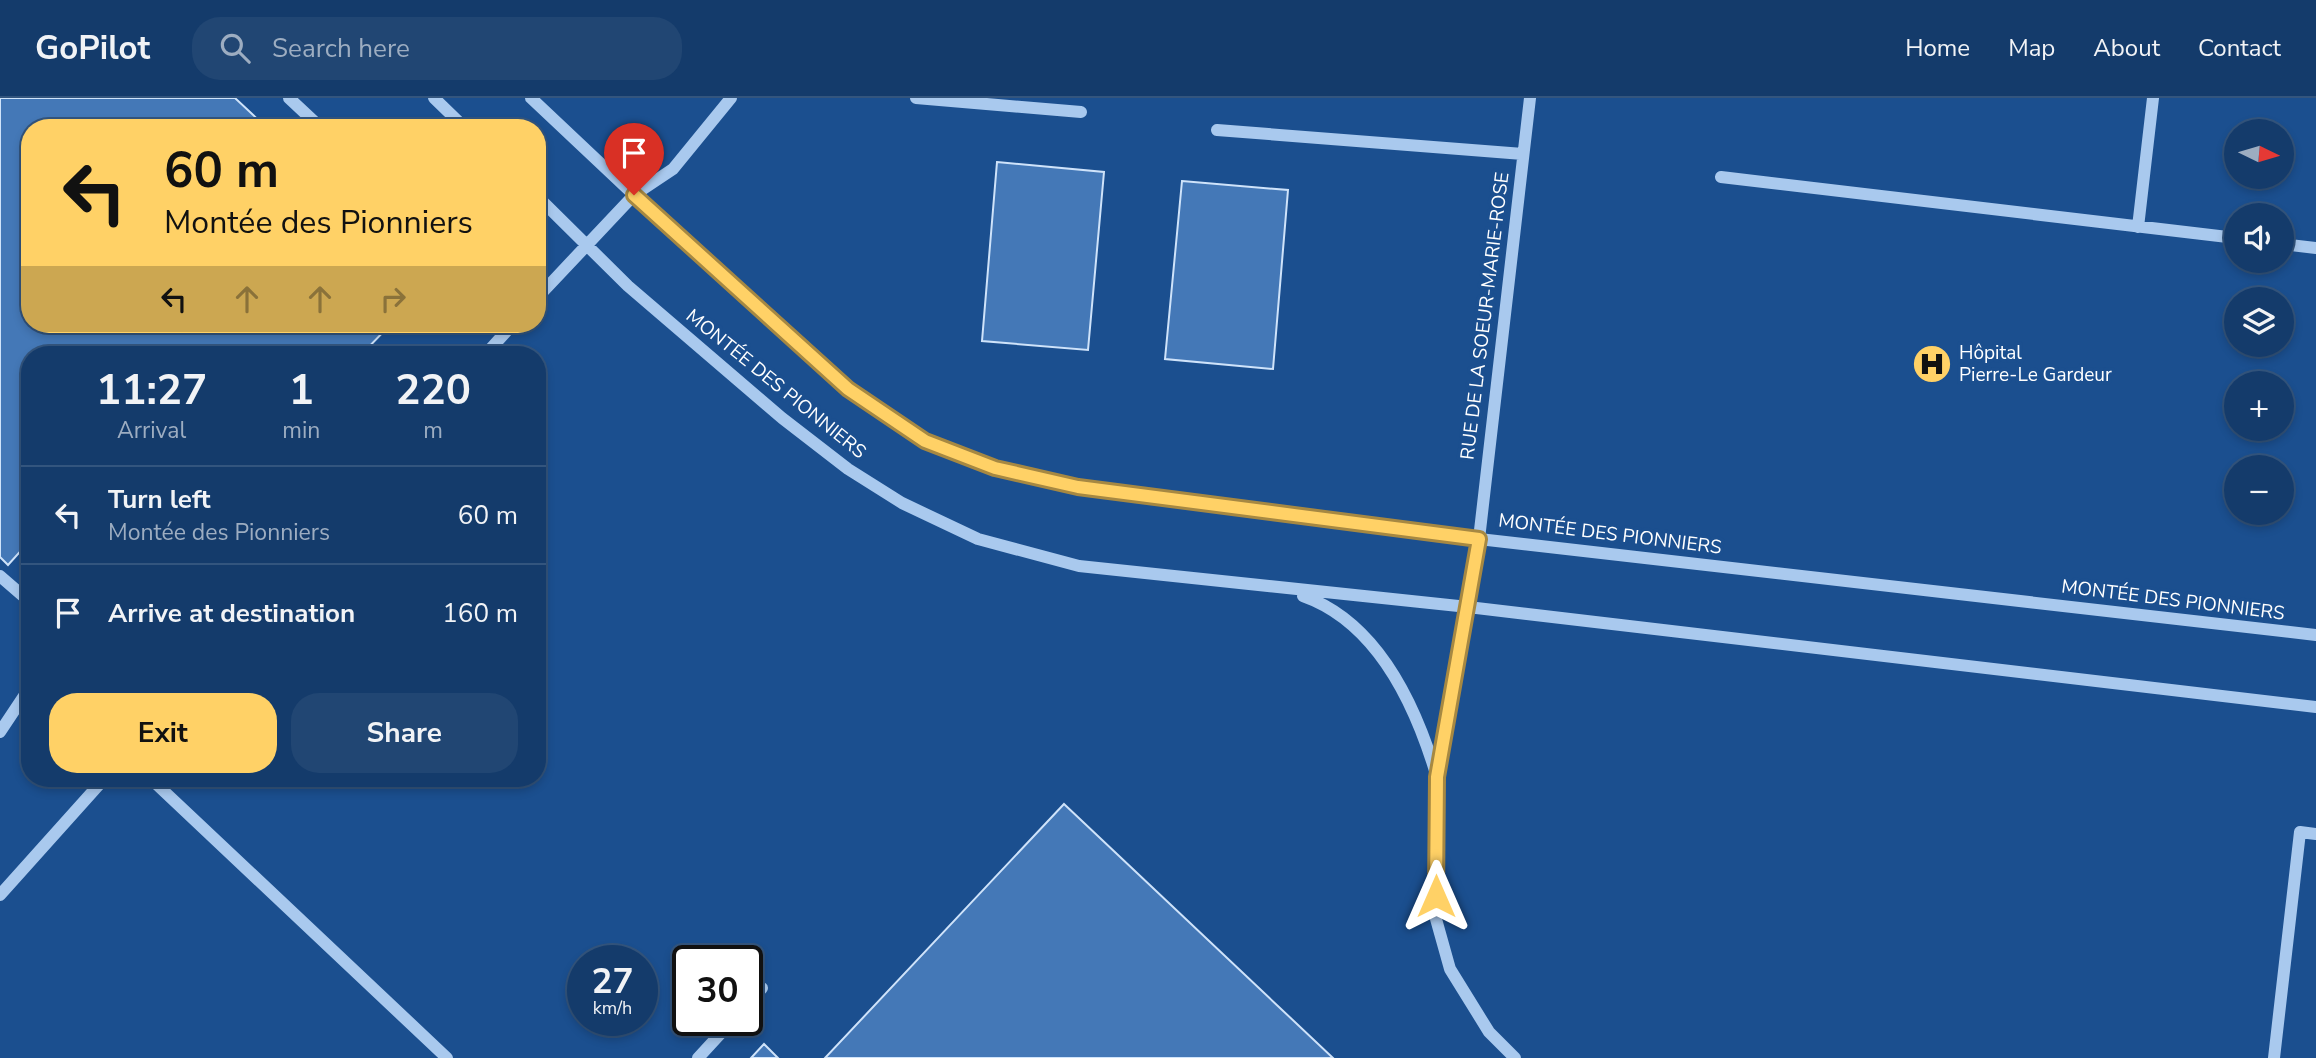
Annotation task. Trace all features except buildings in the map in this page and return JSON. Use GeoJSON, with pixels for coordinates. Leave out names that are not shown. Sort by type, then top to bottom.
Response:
{"type":"FeatureCollection","features":[{"type":"Feature","properties":{"kind":"street"},"geometry":{"type":"LineString","coordinates":[[289,98],[311,119]]}},
{"type":"Feature","properties":{"kind":"street"},"geometry":{"type":"LineString","coordinates":[[434,98],[456,119]]}},
{"type":"Feature","properties":{"kind":"street","name":"MONTÉE DES PIONNIERS"},"geometry":{"type":"LineString","coordinates":[[531,98],[848,389],[925,441],[995,468],[1078,487],[1479,539],[2316,635]]}},
{"type":"Feature","properties":{"kind":"street"},"geometry":{"type":"LineString","coordinates":[[546,288],[634,195],[673,169],[731,98]]}},
{"type":"Feature","properties":{"kind":"street"},"geometry":{"type":"LineString","coordinates":[[916,98],[1082,112]]}},
{"type":"Feature","properties":{"kind":"street","name":"RUE DE LA SOEUR-MARIE-ROSE"},"geometry":{"type":"LineString","coordinates":[[1437,777],[1479,539],[1530,98]]}},
{"type":"Feature","properties":{"kind":"street"},"geometry":{"type":"LineString","coordinates":[[2138,227],[2153,98]]}},
{"type":"Feature","properties":{"kind":"street"},"geometry":{"type":"LineString","coordinates":[[1217,130],[1523,154]]}},
{"type":"Feature","properties":{"kind":"street"},"geometry":{"type":"LineString","coordinates":[[1721,177],[2224,237]]}},
{"type":"Feature","properties":{"kind":"street","name":"MONTÉE DES PIONNIERS"},"geometry":{"type":"LineString","coordinates":[[546,206],[628,286],[782,418],[848,469],[902,503],[978,539],[1079,566],[1468,607],[2316,707]]}},
{"type":"Feature","properties":{"kind":"street"},"geometry":{"type":"LineString","coordinates":[[2294,245],[2316,248]]}},
{"type":"Feature","properties":{"kind":"street"},"geometry":{"type":"LineString","coordinates":[[493,346],[505,333]]}},
{"type":"Feature","properties":{"kind":"street"},"geometry":{"type":"LineString","coordinates":[[0,576],[21,594]]}},
{"type":"Feature","properties":{"kind":"street"},"geometry":{"type":"LineString","coordinates":[[1284,589],[1313,599],[1341,616],[1374,649],[1398,680],[1414,708],[1437,777],[1436,919],[1450,969],[1489,1031],[1515,1058]]}},
{"type":"Feature","properties":{"kind":"street"},"geometry":{"type":"LineString","coordinates":[[0,733],[21,701]]}},
{"type":"Feature","properties":{"kind":"street"},"geometry":{"type":"LineString","coordinates":[[0,895],[97,787]]}},
{"type":"Feature","properties":{"kind":"street"},"geometry":{"type":"LineString","coordinates":[[159,787],[447,1058]]}},
{"type":"Feature","properties":{"kind":"street"},"geometry":{"type":"LineString","coordinates":[[2274,1058],[2300,832],[2316,834]]}},
{"type":"Feature","properties":{"kind":"street"},"geometry":{"type":"LineString","coordinates":[[698,1058],[718,1036]]}},
{"type":"Feature","properties":{"kind":"place","name":"Hôpital Pierre-Le Gardeur"},"geometry":{"type":"Point","coordinates":[1932,364]}},
{"type":"Feature","properties":{"kind":"route"},"geometry":{"type":"LineString","coordinates":[[634,195],[848,389],[925,441],[995,468],[1078,487],[1479,539],[1437,777],[1436,896]]}}]}
